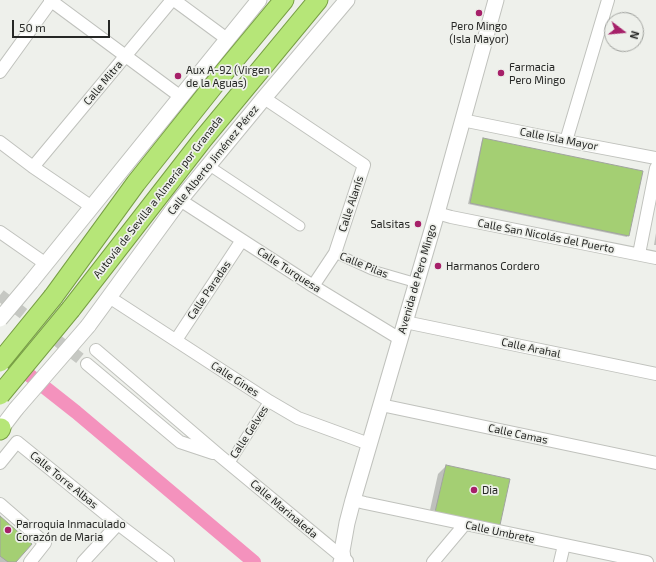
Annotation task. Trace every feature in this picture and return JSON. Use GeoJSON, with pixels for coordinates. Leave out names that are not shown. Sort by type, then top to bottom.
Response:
{"type":"FeatureCollection","features":[{"type":"Feature","properties":{"kind":"highway","name":"Autovía de Sevilla a Almería por Granada"},"geometry":{"type":"LineString","coordinates":[[0,362],[53,297],[136,183],[284,0]]}},
{"type":"Feature","properties":{"kind":"highway","name":"Autovía de Sevilla a Almería por Granada"},"geometry":{"type":"LineString","coordinates":[[0,395],[71,309],[203,139],[318,0]]}},
{"type":"Feature","properties":{"kind":"street"},"geometry":{"type":"LineString","coordinates":[[0,72],[5,55],[51,0],[181,97]]}},
{"type":"Feature","properties":{"kind":"street"},"geometry":{"type":"LineString","coordinates":[[173,0],[227,39]]}},
{"type":"Feature","properties":{"kind":"street","name":"Calle Mitra"},"geometry":{"type":"LineString","coordinates":[[33,166],[173,0]]}},
{"type":"Feature","properties":{"kind":"street"},"geometry":{"type":"LineString","coordinates":[[0,319],[259,0]]}},
{"type":"Feature","properties":{"kind":"street","name":"Calle Alberto Jiménez Pérez"},"geometry":{"type":"LineString","coordinates":[[0,429],[88,326],[180,200],[208,165],[347,0]]}},
{"type":"Feature","properties":{"kind":"street","name":"Avenida de Pero Mingo"},"geometry":{"type":"LineString","coordinates":[[344,561],[342,551],[347,522],[437,213],[496,0]]}},
{"type":"Feature","properties":{"kind":"street"},"geometry":{"type":"LineString","coordinates":[[566,142],[608,0]]}},
{"type":"Feature","properties":{"kind":"street","name":"Calle Alanís"},"geometry":{"type":"LineString","coordinates":[[264,98],[364,165],[335,253],[313,286]]}},
{"type":"Feature","properties":{"kind":"street","name":"Calle Isla Mayor"},"geometry":{"type":"LineString","coordinates":[[462,120],[566,142],[656,158]]}},
{"type":"Feature","properties":{"kind":"street"},"geometry":{"type":"LineString","coordinates":[[0,142],[92,207]]}},
{"type":"Feature","properties":{"kind":"street"},"geometry":{"type":"LineString","coordinates":[[208,165],[300,226]]}},
{"type":"Feature","properties":{"kind":"street"},"geometry":{"type":"LineString","coordinates":[[639,254],[656,168]]}},
{"type":"Feature","properties":{"kind":"street","name":"Calle Turquesa"},"geometry":{"type":"LineString","coordinates":[[180,200],[313,286],[400,339]]}},
{"type":"Feature","properties":{"kind":"street","name":"Calle San Nicolás del Puerto"},"geometry":{"type":"LineString","coordinates":[[437,213],[656,258]]}},
{"type":"Feature","properties":{"kind":"street"},"geometry":{"type":"LineString","coordinates":[[0,232],[46,264]]}},
{"type":"Feature","properties":{"kind":"street","name":"Calle Paradas"},"geometry":{"type":"LineString","coordinates":[[176,340],[242,240]]}},
{"type":"Feature","properties":{"kind":"street","name":"Calle Pilas"},"geometry":{"type":"LineString","coordinates":[[335,253],[372,270],[417,283]]}},
{"type":"Feature","properties":{"kind":"street","name":"Calle Gines"},"geometry":{"type":"LineString","coordinates":[[109,297],[269,401],[298,418],[369,444]]}},
{"type":"Feature","properties":{"kind":"street","name":"Calle Arahal"},"geometry":{"type":"LineString","coordinates":[[405,322],[656,374]]}},
{"type":"Feature","properties":{"kind":"street","name":"Calle Marinaleda"},"geometry":{"type":"LineString","coordinates":[[96,350],[344,561]]}},
{"type":"Feature","properties":{"kind":"street","name":"Calle Marinaleda"},"geometry":{"type":"LineString","coordinates":[[87,364],[180,442],[220,456]]}},
{"type":"Feature","properties":{"kind":"street","name":"Calle Gelves"},"geometry":{"type":"LineString","coordinates":[[229,464],[269,401]]}},
{"type":"Feature","properties":{"kind":"street","name":"Calle Camas"},"geometry":{"type":"LineString","coordinates":[[381,405],[656,463]]}},
{"type":"Feature","properties":{"kind":"street","name":"Calle Torre Albas"},"geometry":{"type":"LineString","coordinates":[[0,463],[17,442],[118,524],[168,562]]}},
{"type":"Feature","properties":{"kind":"street","name":"Calle Umbrete"},"geometry":{"type":"LineString","coordinates":[[353,500],[627,560],[647,562]]}},
{"type":"Feature","properties":{"kind":"street"},"geometry":{"type":"LineString","coordinates":[[0,504],[45,543],[30,562]]}},
{"type":"Feature","properties":{"kind":"street"},"geometry":{"type":"LineString","coordinates":[[83,562],[118,524]]}},
{"type":"Feature","properties":{"kind":"street"},"geometry":{"type":"LineString","coordinates":[[434,562],[465,524]]}},
{"type":"Feature","properties":{"kind":"street"},"geometry":{"type":"LineString","coordinates":[[560,562],[564,545]]}},
{"type":"Feature","properties":{"kind":"building"},"geometry":{"type":"Polygon","coordinates":[[[483,138],[643,171],[629,236],[470,203],[483,138]]]}},
{"type":"Feature","properties":{"kind":"building","name":"Dia"},"geometry":{"type":"Polygon","coordinates":[[[446,465],[510,479],[500,525],[435,512],[446,465]]]}},
{"type":"Feature","properties":{"kind":"building","name":"Parroquia Inmaculado Corazón de Maria"},"geometry":{"type":"Polygon","coordinates":[[[0,516],[32,544],[16,562],[8,562],[0,556],[0,516]]]}},
{"type":"Feature","properties":{"kind":"waterway"},"geometry":{"type":"LineString","coordinates":[[0,352],[76,412],[254,562]]}},
{"type":"Feature","properties":{"kind":"tunnel"},"geometry":{"type":"LineString","coordinates":[[0,295],[87,364]]}},
{"type":"Feature","properties":{"kind":"place","name":"Pero Mingo (Isla Mayor)"},"geometry":{"type":"Point","coordinates":[479,13]}},
{"type":"Feature","properties":{"kind":"place","name":"Farmacia Pero Mingo"},"geometry":{"type":"Point","coordinates":[501,73]}},
{"type":"Feature","properties":{"kind":"place","name":"Aux A-92 (Virgen de la Aguas)"},"geometry":{"type":"Point","coordinates":[178,76]}},
{"type":"Feature","properties":{"kind":"place","name":"Salsitas"},"geometry":{"type":"Point","coordinates":[418,224]}},
{"type":"Feature","properties":{"kind":"place","name":"Harmanos Cordero"},"geometry":{"type":"Point","coordinates":[438,266]}},
{"type":"Feature","properties":{"kind":"place","name":"Dia"},"geometry":{"type":"Point","coordinates":[474,490]}},
{"type":"Feature","properties":{"kind":"place","name":"Parroquia Inmaculado Corazón de Maria"},"geometry":{"type":"Point","coordinates":[8,530]}}]}
